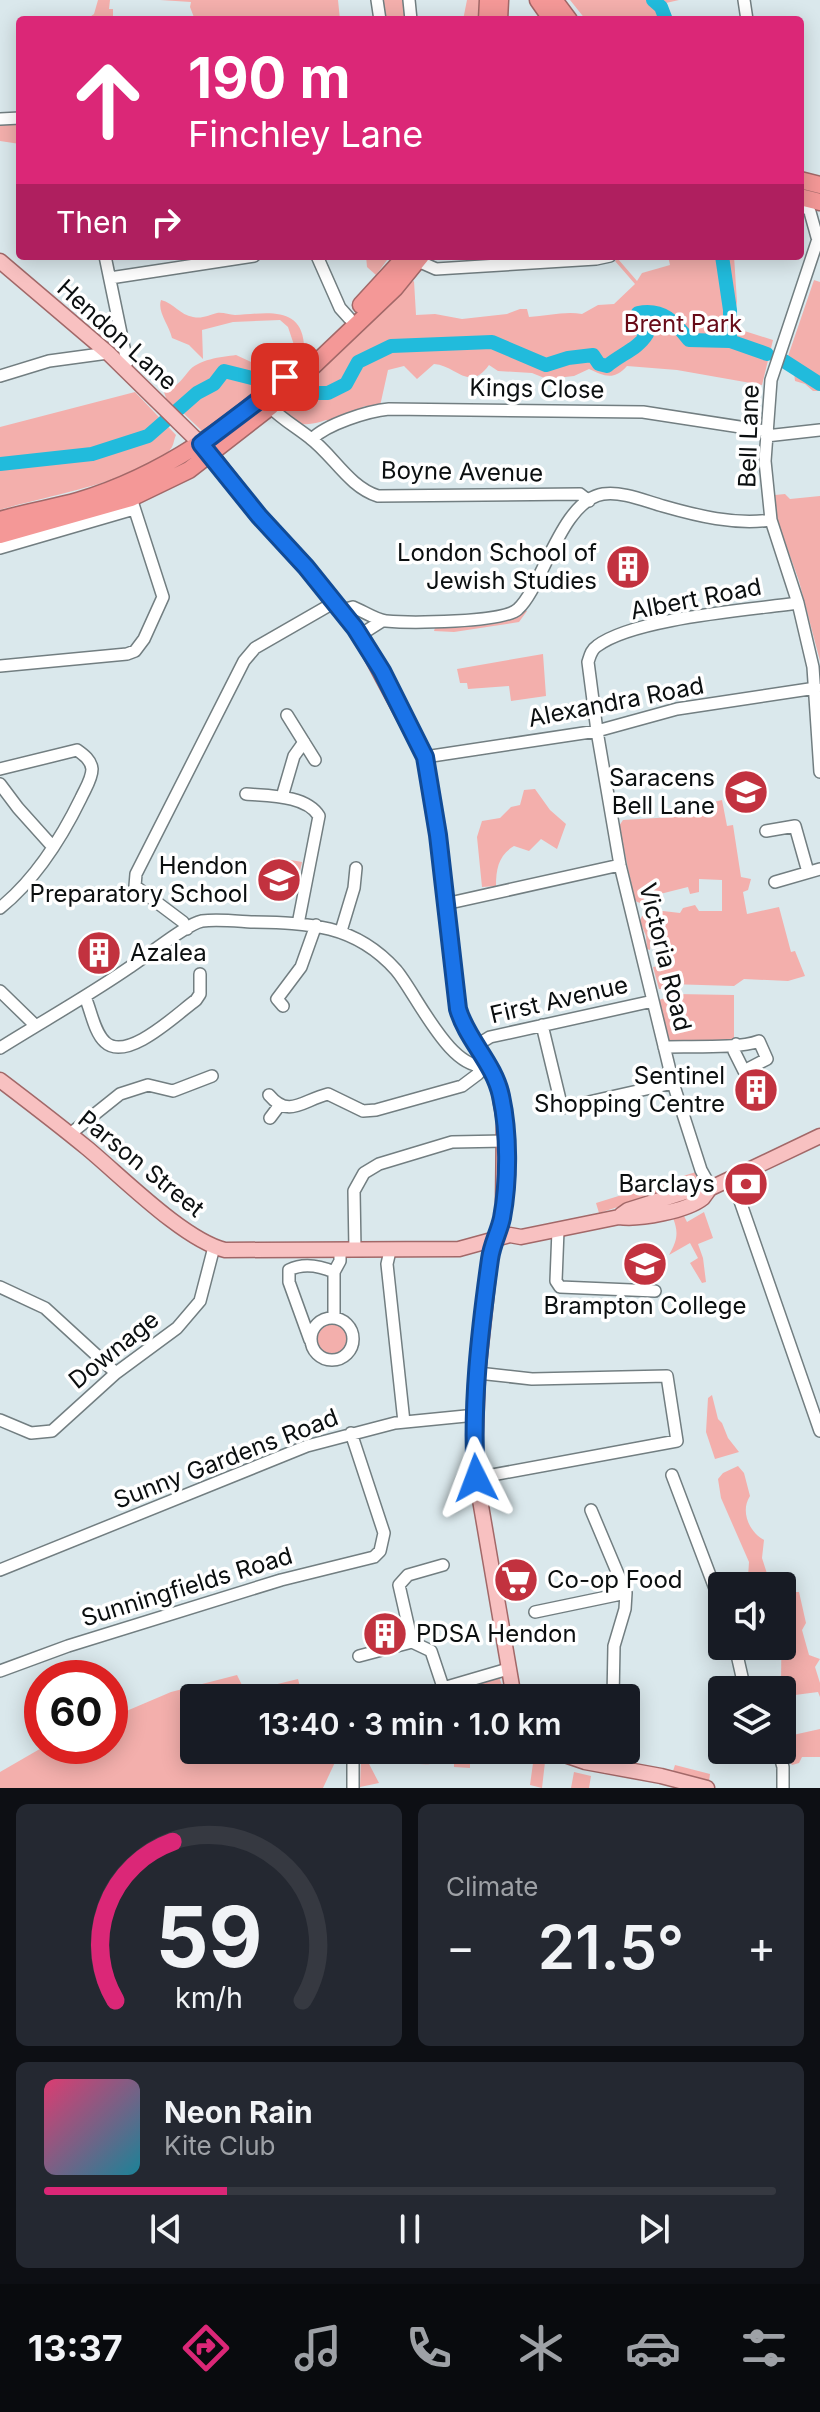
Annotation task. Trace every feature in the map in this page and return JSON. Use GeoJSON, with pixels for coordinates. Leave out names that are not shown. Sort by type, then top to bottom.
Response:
{"type":"FeatureCollection","features":[{"type":"Feature","properties":{"kind":"highway"},"geometry":{"type":"LineString","coordinates":[[544,6],[562,16]]}},
{"type":"Feature","properties":{"kind":"highway"},"geometry":{"type":"LineString","coordinates":[[808,186],[820,202]]}},
{"type":"Feature","properties":{"kind":"highway"},"geometry":{"type":"LineString","coordinates":[[0,535],[132,504],[175,478],[206,449],[271,400],[349,318],[413,260]]}},
{"type":"Feature","properties":{"kind":"highway"},"geometry":{"type":"LineString","coordinates":[[316,355],[395,288],[414,260]]}},
{"type":"Feature","properties":{"kind":"highway"},"geometry":{"type":"LineString","coordinates":[[0,520],[77,501],[206,449]]}},
{"type":"Feature","properties":{"kind":"main road","name":"Hendon Lane"},"geometry":{"type":"LineString","coordinates":[[0,261],[108,353],[206,449],[360,635],[425,757],[432,791],[458,1009],[501,1097],[505,1141],[503,1212],[493,1247],[478,1373],[476,1478],[511,1684]]}},
{"type":"Feature","properties":{"kind":"main road","name":"Parson Street"},"geometry":{"type":"LineString","coordinates":[[0,1080],[190,1234],[214,1247],[242,1251],[459,1249],[472,1253],[493,1247]]}},
{"type":"Feature","properties":{"kind":"main road"},"geometry":{"type":"LineString","coordinates":[[493,1247],[521,1237],[619,1217],[628,1210],[701,1187],[711,1188],[820,1136]]}},
{"type":"Feature","properties":{"kind":"main road"},"geometry":{"type":"LineString","coordinates":[[503,1212],[521,1237]]}},
{"type":"Feature","properties":{"kind":"main road"},"geometry":{"type":"LineString","coordinates":[[596,1764],[707,1788]]}},
{"type":"Feature","properties":{"kind":"street"},"geometry":{"type":"LineString","coordinates":[[808,186],[810,212],[819,235]]}},
{"type":"Feature","properties":{"kind":"street","name":"Bell Lane"},"geometry":{"type":"LineString","coordinates":[[819,235],[771,380],[765,478],[771,520],[798,603],[817,685],[820,772]]}},
{"type":"Feature","properties":{"kind":"street"},"geometry":{"type":"LineString","coordinates":[[106,260],[127,362],[121,366]]}},
{"type":"Feature","properties":{"kind":"street"},"geometry":{"type":"LineString","coordinates":[[110,278],[228,260]]}},
{"type":"Feature","properties":{"kind":"street"},"geometry":{"type":"LineString","coordinates":[[319,260],[340,308],[349,318]]}},
{"type":"Feature","properties":{"kind":"street"},"geometry":{"type":"LineString","coordinates":[[419,260],[436,269],[580,260]]}},
{"type":"Feature","properties":{"kind":"street"},"geometry":{"type":"LineString","coordinates":[[0,376],[49,361],[108,353]]}},
{"type":"Feature","properties":{"kind":"street","name":"Boyne Avenue"},"geometry":{"type":"LineString","coordinates":[[271,400],[291,426],[312,439],[358,485],[378,496],[580,494],[589,501],[602,494],[611,494],[713,519],[771,520]]}},
{"type":"Feature","properties":{"kind":"street","name":"Kings Close"},"geometry":{"type":"LineString","coordinates":[[312,439],[330,427],[389,409],[643,412],[766,433],[820,430]]}},
{"type":"Feature","properties":{"kind":"street"},"geometry":{"type":"LineString","coordinates":[[187,929],[183,922],[135,886],[136,874],[244,661],[255,648],[339,606],[353,607],[382,621],[473,620],[510,615],[525,599],[563,530],[589,501]]}},
{"type":"Feature","properties":{"kind":"street"},"geometry":{"type":"LineString","coordinates":[[0,548],[132,504],[163,597],[140,646],[120,656],[0,666]]}},
{"type":"Feature","properties":{"kind":"street","name":"Albert Road"},"geometry":{"type":"LineString","coordinates":[[597,731],[588,662],[595,647],[661,623],[798,603]]}},
{"type":"Feature","properties":{"kind":"street"},"geometry":{"type":"LineString","coordinates":[[360,635],[382,621]]}},
{"type":"Feature","properties":{"kind":"street","name":"Alexandra Road"},"geometry":{"type":"LineString","coordinates":[[425,757],[597,731],[677,709],[817,685]]}},
{"type":"Feature","properties":{"kind":"street"},"geometry":{"type":"LineString","coordinates":[[287,715],[315,760]]}},
{"type":"Feature","properties":{"kind":"street","name":"Victoria Road"},"geometry":{"type":"LineString","coordinates":[[597,731],[620,865],[664,1047],[701,1170],[711,1188]]}},
{"type":"Feature","properties":{"kind":"street"},"geometry":{"type":"LineString","coordinates":[[282,797],[294,756],[304,742]]}},
{"type":"Feature","properties":{"kind":"street"},"geometry":{"type":"LineString","coordinates":[[0,769],[77,750],[86,757],[92,770],[65,830],[32,877],[0,908]]}},
{"type":"Feature","properties":{"kind":"street"},"geometry":{"type":"LineString","coordinates":[[0,784],[53,847]]}},
{"type":"Feature","properties":{"kind":"street"},"geometry":{"type":"LineString","coordinates":[[246,794],[282,797],[314,808],[319,816],[298,924]]}},
{"type":"Feature","properties":{"kind":"street"},"geometry":{"type":"LineString","coordinates":[[766,831],[795,826],[814,871],[775,882]]}},
{"type":"Feature","properties":{"kind":"street"},"geometry":{"type":"LineString","coordinates":[[445,904],[620,865]]}},
{"type":"Feature","properties":{"kind":"street"},"geometry":{"type":"LineString","coordinates":[[341,931],[354,888],[356,868]]}},
{"type":"Feature","properties":{"kind":"street"},"geometry":{"type":"LineString","coordinates":[[0,1048],[203,921],[298,924],[341,931],[382,957],[405,983],[447,1044],[469,1064],[484,1066],[462,1086],[376,1110],[363,1111],[328,1094],[292,1107],[279,1106],[269,1095]]}},
{"type":"Feature","properties":{"kind":"street"},"geometry":{"type":"LineString","coordinates":[[276,1000],[301,967],[316,925]]}},
{"type":"Feature","properties":{"kind":"street"},"geometry":{"type":"LineString","coordinates":[[85,997],[100,1036],[109,1045],[121,1048],[152,1035],[196,1000],[200,994],[200,974]]}},
{"type":"Feature","properties":{"kind":"street"},"geometry":{"type":"LineString","coordinates":[[0,991],[36,1026]]}},
{"type":"Feature","properties":{"kind":"street","name":"First Avenue"},"geometry":{"type":"LineString","coordinates":[[477,1045],[490,1037],[653,1001]]}},
{"type":"Feature","properties":{"kind":"street"},"geometry":{"type":"LineString","coordinates":[[542,1025],[562,1108],[673,1083]]}},
{"type":"Feature","properties":{"kind":"street"},"geometry":{"type":"LineString","coordinates":[[664,1047],[736,1044]]}},
{"type":"Feature","properties":{"kind":"street"},"geometry":{"type":"LineString","coordinates":[[70,1134],[120,1094],[148,1085],[173,1091],[212,1076]]}},
{"type":"Feature","properties":{"kind":"street"},"geometry":{"type":"LineString","coordinates":[[270,1118],[279,1106]]}},
{"type":"Feature","properties":{"kind":"street"},"geometry":{"type":"LineString","coordinates":[[334,1318],[334,1272],[347,1250],[354,1191],[364,1173],[379,1164],[452,1142],[505,1141]]}},
{"type":"Feature","properties":{"kind":"street"},"geometry":{"type":"LineString","coordinates":[[732,1178],[820,1431]]}},
{"type":"Feature","properties":{"kind":"street"},"geometry":{"type":"LineString","coordinates":[[558,1230],[556,1281],[560,1287],[655,1291]]}},
{"type":"Feature","properties":{"kind":"street","name":"Downage"},"geometry":{"type":"LineString","coordinates":[[0,1420],[31,1433],[52,1431],[116,1373],[177,1328],[200,1301],[214,1247]]}},
{"type":"Feature","properties":{"kind":"street"},"geometry":{"type":"LineString","coordinates":[[390,1251],[387,1264],[404,1422]]}},
{"type":"Feature","properties":{"kind":"street"},"geometry":{"type":"LineString","coordinates":[[310,1340],[320,1322],[334,1318],[347,1323],[354,1338],[350,1352],[335,1361],[320,1357],[315,1352],[310,1340],[289,1282],[289,1270],[297,1266],[323,1267],[334,1272]]}},
{"type":"Feature","properties":{"kind":"street"},"geometry":{"type":"LineString","coordinates":[[0,1287],[45,1308],[116,1373]]}},
{"type":"Feature","properties":{"kind":"street"},"geometry":{"type":"LineString","coordinates":[[476,1478],[677,1441],[667,1376],[532,1379],[478,1373]]}},
{"type":"Feature","properties":{"kind":"street","name":"Sunny Gardens Road"},"geometry":{"type":"LineString","coordinates":[[0,1570],[307,1446],[404,1422],[476,1415]]}},
{"type":"Feature","properties":{"kind":"street","name":"Sunningfields Road"},"geometry":{"type":"LineString","coordinates":[[0,1671],[68,1646],[267,1585],[374,1557],[383,1544],[384,1533],[351,1433]]}},
{"type":"Feature","properties":{"kind":"street"},"geometry":{"type":"LineString","coordinates":[[672,1475],[709,1572]]}},
{"type":"Feature","properties":{"kind":"street"},"geometry":{"type":"LineString","coordinates":[[591,1510],[626,1593],[625,1609],[614,1646],[613,1684]]}},
{"type":"Feature","properties":{"kind":"street"},"geometry":{"type":"LineString","coordinates":[[412,1642],[399,1585],[408,1575],[443,1565]]}},
{"type":"Feature","properties":{"kind":"street"},"geometry":{"type":"LineString","coordinates":[[535,1612],[626,1593]]}},
{"type":"Feature","properties":{"kind":"street"},"geometry":{"type":"LineString","coordinates":[[359,1656],[412,1642],[431,1651],[442,1684]]}},
{"type":"Feature","properties":{"kind":"street"},"geometry":{"type":"LineString","coordinates":[[454,1684],[508,1669]]}},
{"type":"Feature","properties":{"kind":"street"},"geometry":{"type":"LineString","coordinates":[[353,1764],[353,1788]]}},
{"type":"Feature","properties":{"kind":"street"},"geometry":{"type":"LineString","coordinates":[[782,1764],[783,1788]]}},
{"type":"Feature","properties":{"kind":"green space"},"geometry":{"type":"Polygon","coordinates":[[[98,0],[110,0],[109,9],[113,9],[113,16],[91,16],[98,0]]]}},
{"type":"Feature","properties":{"kind":"green space"},"geometry":{"type":"Polygon","coordinates":[[[160,0],[338,0],[340,16],[193,16],[191,2],[160,0]]]}},
{"type":"Feature","properties":{"kind":"green space"},"geometry":{"type":"Polygon","coordinates":[[[382,0],[406,0],[406,16],[384,16],[382,0]]]}},
{"type":"Feature","properties":{"kind":"green space"},"geometry":{"type":"Polygon","coordinates":[[[467,0],[480,0],[479,16],[464,16],[467,0]]]}},
{"type":"Feature","properties":{"kind":"green space"},"geometry":{"type":"Polygon","coordinates":[[[570,0],[679,0],[666,3],[671,16],[583,16],[570,0]]]}},
{"type":"Feature","properties":{"kind":"green space"},"geometry":{"type":"Polygon","coordinates":[[[16,121],[16,143],[0,141],[0,122],[16,121]]]}},
{"type":"Feature","properties":{"kind":"green space"},"geometry":{"type":"Polygon","coordinates":[[[366,260],[387,260],[376,275],[367,267],[366,260]]]}},
{"type":"Feature","properties":{"kind":"green space","name":"Brent Park"},"geometry":{"type":"Polygon","coordinates":[[[616,260],[637,281],[642,273],[670,265],[669,260],[734,260],[737,302],[732,327],[773,340],[762,385],[677,370],[627,366],[613,375],[589,369],[574,376],[547,379],[532,373],[498,371],[489,365],[482,373],[469,377],[434,364],[417,379],[404,366],[388,370],[380,406],[365,406],[331,422],[299,423],[288,418],[280,405],[405,285],[414,281],[416,315],[435,314],[462,319],[507,314],[520,309],[527,309],[529,317],[582,314],[598,305],[614,304],[635,284],[616,260]]]}},
{"type":"Feature","properties":{"kind":"green space","name":"Brent Park"},"geometry":{"type":"Polygon","coordinates":[[[814,280],[820,282],[820,391],[813,391],[795,381],[794,372],[784,368],[814,280]]]}},
{"type":"Feature","properties":{"kind":"green space"},"geometry":{"type":"Polygon","coordinates":[[[161,300],[188,316],[279,314],[296,322],[304,344],[301,350],[296,351],[288,327],[280,320],[233,322],[202,330],[203,359],[189,345],[172,338],[162,314],[161,300]]]}},
{"type":"Feature","properties":{"kind":"green space"},"geometry":{"type":"Polygon","coordinates":[[[236,355],[262,367],[275,365],[279,369],[263,387],[209,430],[201,430],[167,401],[164,392],[178,384],[198,364],[236,355]]]}},
{"type":"Feature","properties":{"kind":"green space"},"geometry":{"type":"Polygon","coordinates":[[[135,392],[176,435],[172,447],[161,458],[92,486],[0,510],[0,427],[135,392]]]}},
{"type":"Feature","properties":{"kind":"green space"},"geometry":{"type":"Polygon","coordinates":[[[785,494],[790,499],[820,496],[820,661],[799,581],[776,517],[775,495],[785,494]]]}},
{"type":"Feature","properties":{"kind":"green space"},"geometry":{"type":"Polygon","coordinates":[[[527,611],[519,622],[454,632],[434,631],[436,625],[510,620],[527,611]]]}},
{"type":"Feature","properties":{"kind":"green space"},"geometry":{"type":"Polygon","coordinates":[[[543,654],[546,696],[511,701],[509,686],[468,689],[467,683],[460,683],[457,669],[543,654]]]}},
{"type":"Feature","properties":{"kind":"green space"},"geometry":{"type":"Polygon","coordinates":[[[535,789],[550,810],[566,824],[557,849],[541,839],[529,851],[514,846],[499,863],[496,886],[482,887],[477,837],[482,821],[500,818],[511,807],[520,805],[524,790],[535,789]]]}},
{"type":"Feature","properties":{"kind":"green space"},"geometry":{"type":"Polygon","coordinates":[[[722,800],[727,826],[733,825],[741,877],[751,879],[748,890],[743,892],[747,914],[779,907],[791,952],[795,951],[805,976],[788,981],[744,979],[734,986],[669,984],[659,989],[653,967],[669,964],[668,958],[663,958],[662,950],[665,950],[666,933],[651,932],[650,950],[647,949],[640,921],[642,916],[663,911],[680,913],[683,908],[695,905],[699,911],[722,911],[722,880],[699,879],[699,892],[690,894],[688,887],[644,898],[645,905],[635,901],[619,826],[623,820],[690,816],[689,803],[702,805],[722,800]]]}},
{"type":"Feature","properties":{"kind":"green space"},"geometry":{"type":"Polygon","coordinates":[[[274,857],[302,862],[299,876],[271,871],[274,857]]]}},
{"type":"Feature","properties":{"kind":"green space"},"geometry":{"type":"Polygon","coordinates":[[[676,994],[734,995],[734,1040],[669,1042],[659,1000],[676,994]]]}},
{"type":"Feature","properties":{"kind":"green space"},"geometry":{"type":"Polygon","coordinates":[[[696,1172],[699,1181],[599,1213],[596,1203],[696,1172]]]}},
{"type":"Feature","properties":{"kind":"green space"},"geometry":{"type":"Polygon","coordinates":[[[704,1212],[713,1238],[698,1244],[706,1282],[702,1283],[690,1263],[698,1258],[690,1243],[669,1255],[676,1237],[673,1218],[683,1214],[687,1222],[704,1212]]]}},
{"type":"Feature","properties":{"kind":"green space"},"geometry":{"type":"Polygon","coordinates":[[[333,1324],[345,1328],[349,1340],[345,1352],[333,1356],[321,1352],[317,1340],[321,1328],[333,1324]]]}},
{"type":"Feature","properties":{"kind":"green space"},"geometry":{"type":"Polygon","coordinates":[[[712,1395],[718,1419],[739,1452],[715,1459],[706,1432],[708,1398],[712,1395]]]}},
{"type":"Feature","properties":{"kind":"green space"},"geometry":{"type":"Polygon","coordinates":[[[738,1466],[744,1473],[750,1496],[746,1514],[754,1532],[764,1540],[762,1558],[766,1572],[748,1572],[749,1562],[721,1498],[718,1479],[738,1466]]]}},
{"type":"Feature","properties":{"kind":"green space"},"geometry":{"type":"Polygon","coordinates":[[[796,1592],[799,1592],[806,1623],[802,1630],[809,1655],[820,1659],[815,1667],[820,1697],[818,1692],[796,1695],[796,1676],[781,1676],[781,1660],[796,1660],[796,1592]]]}},
{"type":"Feature","properties":{"kind":"green space"},"geometry":{"type":"Polygon","coordinates":[[[237,1675],[242,1684],[202,1684],[237,1675]]]}},
{"type":"Feature","properties":{"kind":"green space"},"geometry":{"type":"Polygon","coordinates":[[[499,1677],[502,1684],[473,1684],[499,1677]]]}},
{"type":"Feature","properties":{"kind":"green space"},"geometry":{"type":"Polygon","coordinates":[[[298,1679],[299,1684],[278,1684],[298,1679]]]}},
{"type":"Feature","properties":{"kind":"green space"},"geometry":{"type":"Polygon","coordinates":[[[180,1690],[180,1764],[334,1764],[323,1788],[0,1788],[0,1772],[24,1758],[24,1764],[128,1764],[128,1710],[180,1690]]]}},
{"type":"Feature","properties":{"kind":"green space"},"geometry":{"type":"Polygon","coordinates":[[[820,1729],[820,1757],[802,1757],[796,1764],[796,1734],[820,1729]]]}},
{"type":"Feature","properties":{"kind":"green space"},"geometry":{"type":"Polygon","coordinates":[[[361,1764],[369,1764],[379,1783],[360,1787],[361,1764]]]}},
{"type":"Feature","properties":{"kind":"green space"},"geometry":{"type":"Polygon","coordinates":[[[454,1764],[470,1764],[470,1768],[454,1767],[454,1764]]]}},
{"type":"Feature","properties":{"kind":"green space"},"geometry":{"type":"Polygon","coordinates":[[[533,1764],[545,1764],[542,1788],[530,1785],[533,1764]]]}},
{"type":"Feature","properties":{"kind":"green space"},"geometry":{"type":"Polygon","coordinates":[[[675,1765],[710,1774],[709,1781],[673,1771],[675,1765]]]}},
{"type":"Feature","properties":{"kind":"green space"},"geometry":{"type":"Polygon","coordinates":[[[574,1772],[591,1776],[589,1788],[571,1788],[574,1772]]]}},
{"type":"Feature","properties":{"kind":"waterway"},"geometry":{"type":"LineString","coordinates":[[653,0],[661,7],[664,16]]}},
{"type":"Feature","properties":{"kind":"waterway"},"geometry":{"type":"LineString","coordinates":[[723,260],[730,310],[730,341]]}},
{"type":"Feature","properties":{"kind":"waterway"},"geometry":{"type":"LineString","coordinates":[[0,464],[92,454],[148,436],[197,393],[214,384],[224,371],[312,393],[328,393],[346,384],[358,362],[391,346],[492,342],[546,365],[593,355],[599,364],[607,366],[634,348],[647,334],[636,326],[638,313],[647,312],[668,318],[689,340],[730,341],[767,354]]}},
{"type":"Feature","properties":{"kind":"waterway"},"geometry":{"type":"LineString","coordinates":[[784,361],[820,384]]}},
{"type":"Feature","properties":{"kind":"place","name":"London School of Jewish Studies"},"geometry":{"type":"Point","coordinates":[628,567]}},
{"type":"Feature","properties":{"kind":"place","name":"Saracens Bell Lane"},"geometry":{"type":"Point","coordinates":[746,792]}},
{"type":"Feature","properties":{"kind":"place","name":"Hendon Preparatory School"},"geometry":{"type":"Point","coordinates":[279,880]}},
{"type":"Feature","properties":{"kind":"place","name":"Azalea"},"geometry":{"type":"Point","coordinates":[99,953]}},
{"type":"Feature","properties":{"kind":"place","name":"Sentinel Shopping Centre"},"geometry":{"type":"Point","coordinates":[756,1090]}},
{"type":"Feature","properties":{"kind":"place","name":"Barclays"},"geometry":{"type":"Point","coordinates":[746,1184]}},
{"type":"Feature","properties":{"kind":"place","name":"Brampton College"},"geometry":{"type":"Point","coordinates":[645,1264]}},
{"type":"Feature","properties":{"kind":"place","name":"Co-op Food"},"geometry":{"type":"Point","coordinates":[516,1580]}},
{"type":"Feature","properties":{"kind":"place","name":"PDSA Hendon"},"geometry":{"type":"Point","coordinates":[385,1634]}},
{"type":"Feature","properties":{"kind":"route"},"geometry":{"type":"LineString","coordinates":[[285,377],[201,444],[355,628],[382,671],[425,757],[438,835],[458,1009],[464,1025],[497,1080],[504,1120],[503,1212],[491,1254],[478,1373],[476,1478]]}}]}
